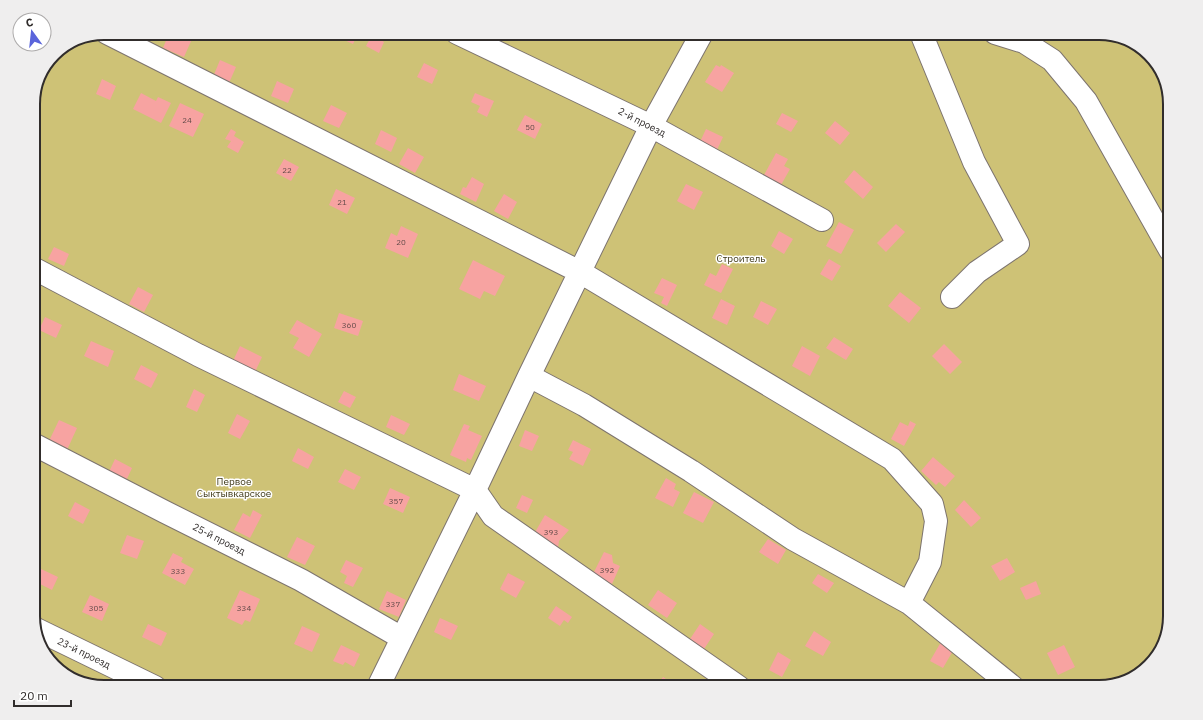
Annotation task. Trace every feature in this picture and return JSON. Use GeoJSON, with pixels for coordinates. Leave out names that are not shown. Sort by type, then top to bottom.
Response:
{"type":"FeatureCollection","features":[{"type":"Feature","properties":{"kind":"street"},"geometry":{"type":"LineString","coordinates":[[121,40],[580,272],[892,459],[932,504],[936,521],[930,562],[909,603]]}},
{"type":"Feature","properties":{"kind":"street","name":"2-й проезд"},"geometry":{"type":"LineString","coordinates":[[472,40],[651,126],[822,220]]}},
{"type":"Feature","properties":{"kind":"street"},"geometry":{"type":"LineString","coordinates":[[381,680],[651,126],[698,40]]}},
{"type":"Feature","properties":{"kind":"street"},"geometry":{"type":"LineString","coordinates":[[924,40],[974,162],[1018,244],[977,272],[952,297]]}},
{"type":"Feature","properties":{"kind":"street"},"geometry":{"type":"LineString","coordinates":[[1018,40],[1024,42],[1052,60],[1086,101],[1163,238]]}},
{"type":"Feature","properties":{"kind":"street"},"geometry":{"type":"LineString","coordinates":[[40,272],[198,355],[475,490],[493,516],[729,680]]}},
{"type":"Feature","properties":{"kind":"street"},"geometry":{"type":"LineString","coordinates":[[529,376],[584,405],[691,471],[794,539],[909,603],[1004,680]]}},
{"type":"Feature","properties":{"kind":"street","name":"25-й проезд"},"geometry":{"type":"LineString","coordinates":[[40,448],[301,580],[402,638]]}},
{"type":"Feature","properties":{"kind":"street","name":"23-й проезд"},"geometry":{"type":"LineString","coordinates":[[42,632],[141,680]]}},
{"type":"Feature","properties":{"kind":"green space"},"geometry":{"type":"Polygon","coordinates":[[[1099,40],[1116,42],[1138,53],[1152,68],[1160,83],[1163,100],[1163,616],[1161,633],[1150,655],[1138,667],[1123,675],[1116,678],[1099,680],[104,680],[87,678],[65,667],[53,655],[49,648],[42,633],[40,620],[40,100],[42,87],[51,68],[68,51],[92,41],[1099,40]]]}},
{"type":"Feature","properties":{"kind":"building"},"geometry":{"type":"Polygon","coordinates":[[[166,40],[192,40],[184,57],[163,48],[166,40]]]}},
{"type":"Feature","properties":{"kind":"building"},"geometry":{"type":"Polygon","coordinates":[[[344,40],[355,40],[353,44],[344,40]]]}},
{"type":"Feature","properties":{"kind":"building"},"geometry":{"type":"Polygon","coordinates":[[[369,40],[381,40],[384,42],[379,53],[366,46],[369,40]]]}},
{"type":"Feature","properties":{"kind":"building"},"geometry":{"type":"Polygon","coordinates":[[[220,60],[236,67],[229,83],[213,77],[220,60]]]}},
{"type":"Feature","properties":{"kind":"building"},"geometry":{"type":"Polygon","coordinates":[[[424,63],[438,70],[432,84],[417,77],[424,63]]]}},
{"type":"Feature","properties":{"kind":"building"},"geometry":{"type":"Polygon","coordinates":[[[716,65],[720,67],[721,65],[734,73],[722,92],[705,82],[716,65]]]}},
{"type":"Feature","properties":{"kind":"building"},"geometry":{"type":"Polygon","coordinates":[[[102,79],[116,86],[110,100],[96,94],[102,79]]]}},
{"type":"Feature","properties":{"kind":"building"},"geometry":{"type":"Polygon","coordinates":[[[277,81],[294,89],[288,103],[271,96],[277,81]]]}},
{"type":"Feature","properties":{"kind":"building"},"geometry":{"type":"Polygon","coordinates":[[[141,93],[156,101],[158,97],[171,103],[161,123],[133,109],[141,93]]]}},
{"type":"Feature","properties":{"kind":"building"},"geometry":{"type":"Polygon","coordinates":[[[475,93],[494,101],[487,117],[477,112],[480,106],[471,102],[475,93]]]}},
{"type":"Feature","properties":{"kind":"building"},"geometry":{"type":"Polygon","coordinates":[[[180,103],[204,114],[193,137],[169,126],[180,103]]]}},
{"type":"Feature","properties":{"kind":"building"},"geometry":{"type":"Polygon","coordinates":[[[331,105],[347,113],[339,128],[323,121],[331,105]]]}},
{"type":"Feature","properties":{"kind":"building"},"geometry":{"type":"Polygon","coordinates":[[[782,113],[798,121],[791,132],[776,124],[782,113]]]}},
{"type":"Feature","properties":{"kind":"building"},"geometry":{"type":"Polygon","coordinates":[[[525,115],[542,124],[535,139],[517,130],[525,115]]]}},
{"type":"Feature","properties":{"kind":"building"},"geometry":{"type":"Polygon","coordinates":[[[835,121],[850,133],[840,145],[825,133],[835,121]]]}},
{"type":"Feature","properties":{"kind":"building"},"geometry":{"type":"Polygon","coordinates":[[[231,129],[236,132],[234,136],[244,142],[238,153],[227,147],[231,141],[225,139],[231,129]]]}},
{"type":"Feature","properties":{"kind":"building"},"geometry":{"type":"Polygon","coordinates":[[[706,129],[723,137],[716,152],[699,144],[706,129]]]}},
{"type":"Feature","properties":{"kind":"building"},"geometry":{"type":"Polygon","coordinates":[[[381,130],[397,138],[391,152],[375,144],[381,130]]]}},
{"type":"Feature","properties":{"kind":"building"},"geometry":{"type":"Polygon","coordinates":[[[408,148],[424,157],[415,173],[399,164],[408,148]]]}},
{"type":"Feature","properties":{"kind":"building"},"geometry":{"type":"Polygon","coordinates":[[[776,153],[788,159],[784,166],[790,169],[781,185],[764,175],[776,153]]]}},
{"type":"Feature","properties":{"kind":"building"},"geometry":{"type":"Polygon","coordinates":[[[284,159],[299,167],[291,181],[276,173],[284,159]]]}},
{"type":"Feature","properties":{"kind":"building"},"geometry":{"type":"Polygon","coordinates":[[[854,170],[873,187],[863,199],[844,182],[854,170]]]}},
{"type":"Feature","properties":{"kind":"building"},"geometry":{"type":"Polygon","coordinates":[[[472,177],[484,184],[476,202],[460,194],[463,187],[466,188],[472,177]]]}},
{"type":"Feature","properties":{"kind":"building"},"geometry":{"type":"Polygon","coordinates":[[[686,184],[703,192],[694,210],[677,201],[686,184]]]}},
{"type":"Feature","properties":{"kind":"building"},"geometry":{"type":"Polygon","coordinates":[[[336,189],[355,198],[347,214],[329,205],[336,189]]]}},
{"type":"Feature","properties":{"kind":"building"},"geometry":{"type":"Polygon","coordinates":[[[504,194],[517,202],[508,219],[494,211],[504,194]]]}},
{"type":"Feature","properties":{"kind":"building"},"geometry":{"type":"Polygon","coordinates":[[[839,222],[854,230],[841,254],[826,246],[839,222]]]}},
{"type":"Feature","properties":{"kind":"building"},"geometry":{"type":"Polygon","coordinates":[[[896,224],[905,232],[886,252],[877,243],[896,224]]]}},
{"type":"Feature","properties":{"kind":"building"},"geometry":{"type":"Polygon","coordinates":[[[401,226],[418,234],[408,258],[385,248],[391,233],[397,236],[401,226]]]}},
{"type":"Feature","properties":{"kind":"building"},"geometry":{"type":"Polygon","coordinates":[[[779,231],[793,239],[784,254],[771,246],[779,231]]]}},
{"type":"Feature","properties":{"kind":"building"},"geometry":{"type":"Polygon","coordinates":[[[54,247],[69,254],[64,266],[48,259],[54,247]]]}},
{"type":"Feature","properties":{"kind":"building"},"geometry":{"type":"Polygon","coordinates":[[[829,259],[841,266],[832,281],[820,274],[829,259]]]}},
{"type":"Feature","properties":{"kind":"building"},"geometry":{"type":"Polygon","coordinates":[[[473,260],[505,276],[495,296],[484,291],[480,299],[459,289],[473,260]]]}},
{"type":"Feature","properties":{"kind":"building"},"geometry":{"type":"Polygon","coordinates":[[[722,264],[733,269],[721,293],[704,285],[710,273],[716,276],[722,264]]]}},
{"type":"Feature","properties":{"kind":"building"},"geometry":{"type":"Polygon","coordinates":[[[662,278],[677,285],[667,306],[661,303],[664,297],[654,293],[662,278]]]}},
{"type":"Feature","properties":{"kind":"building"},"geometry":{"type":"Polygon","coordinates":[[[138,287],[153,295],[144,312],[129,304],[138,287]]]}},
{"type":"Feature","properties":{"kind":"building"},"geometry":{"type":"Polygon","coordinates":[[[900,292],[921,308],[909,323],[888,306],[900,292]]]}},
{"type":"Feature","properties":{"kind":"building"},"geometry":{"type":"Polygon","coordinates":[[[721,299],[735,306],[727,325],[712,318],[721,299]]]}},
{"type":"Feature","properties":{"kind":"building"},"geometry":{"type":"Polygon","coordinates":[[[761,301],[777,309],[768,325],[753,317],[761,301]]]}},
{"type":"Feature","properties":{"kind":"building"},"geometry":{"type":"Polygon","coordinates":[[[339,313],[363,321],[358,336],[334,328],[339,313]]]}},
{"type":"Feature","properties":{"kind":"building"},"geometry":{"type":"Polygon","coordinates":[[[45,317],[62,325],[56,338],[40,330],[45,317]]]}},
{"type":"Feature","properties":{"kind":"building"},"geometry":{"type":"Polygon","coordinates":[[[297,320],[322,334],[309,357],[293,348],[299,338],[289,333],[297,320]]]}},
{"type":"Feature","properties":{"kind":"building"},"geometry":{"type":"Polygon","coordinates":[[[834,337],[853,349],[846,360],[826,348],[834,337]]]}},
{"type":"Feature","properties":{"kind":"building"},"geometry":{"type":"Polygon","coordinates":[[[91,341],[114,351],[108,367],[84,356],[91,341]]]}},
{"type":"Feature","properties":{"kind":"building"},"geometry":{"type":"Polygon","coordinates":[[[944,344],[962,362],[950,374],[932,356],[944,344]]]}},
{"type":"Feature","properties":{"kind":"building"},"geometry":{"type":"Polygon","coordinates":[[[240,346],[262,357],[255,372],[233,361],[240,346]]]}},
{"type":"Feature","properties":{"kind":"building"},"geometry":{"type":"Polygon","coordinates":[[[802,346],[820,356],[810,376],[792,366],[802,346]]]}},
{"type":"Feature","properties":{"kind":"building"},"geometry":{"type":"Polygon","coordinates":[[[141,365],[158,374],[151,388],[134,379],[141,365]]]}},
{"type":"Feature","properties":{"kind":"building"},"geometry":{"type":"Polygon","coordinates":[[[459,374],[486,386],[479,401],[453,390],[459,374]]]}},
{"type":"Feature","properties":{"kind":"building"},"geometry":{"type":"Polygon","coordinates":[[[194,389],[205,395],[197,412],[186,407],[194,389]]]}},
{"type":"Feature","properties":{"kind":"building"},"geometry":{"type":"Polygon","coordinates":[[[344,391],[356,397],[350,408],[338,402],[344,391]]]}},
{"type":"Feature","properties":{"kind":"building"},"geometry":{"type":"Polygon","coordinates":[[[237,414],[250,421],[240,439],[228,433],[237,414]]]}},
{"type":"Feature","properties":{"kind":"building"},"geometry":{"type":"Polygon","coordinates":[[[391,415],[410,424],[404,435],[386,427],[391,415]]]}},
{"type":"Feature","properties":{"kind":"building"},"geometry":{"type":"Polygon","coordinates":[[[59,420],[77,428],[67,450],[49,441],[59,420]]]}},
{"type":"Feature","properties":{"kind":"building"},"geometry":{"type":"Polygon","coordinates":[[[910,421],[916,424],[904,446],[891,439],[900,422],[908,426],[910,421]]]}},
{"type":"Feature","properties":{"kind":"building"},"geometry":{"type":"Polygon","coordinates":[[[464,424],[470,426],[468,430],[482,436],[471,460],[467,458],[466,462],[450,455],[464,424]]]}},
{"type":"Feature","properties":{"kind":"building"},"geometry":{"type":"Polygon","coordinates":[[[525,430],[539,436],[532,451],[519,446],[525,430]]]}},
{"type":"Feature","properties":{"kind":"building"},"geometry":{"type":"Polygon","coordinates":[[[573,440],[591,449],[583,466],[569,459],[573,452],[568,450],[573,440]]]}},
{"type":"Feature","properties":{"kind":"building"},"geometry":{"type":"Polygon","coordinates":[[[298,448],[314,457],[308,469],[292,461],[298,448]]]}},
{"type":"Feature","properties":{"kind":"building"},"geometry":{"type":"Polygon","coordinates":[[[933,457],[955,476],[945,487],[939,482],[936,485],[921,471],[933,457]]]}},
{"type":"Feature","properties":{"kind":"building"},"geometry":{"type":"Polygon","coordinates":[[[115,459],[132,468],[125,483],[108,474],[115,459]]]}},
{"type":"Feature","properties":{"kind":"building"},"geometry":{"type":"Polygon","coordinates":[[[345,469],[361,477],[354,490],[338,482],[345,469]]]}},
{"type":"Feature","properties":{"kind":"building"},"geometry":{"type":"Polygon","coordinates":[[[666,478],[676,484],[674,489],[680,492],[673,507],[655,498],[666,478]]]}},
{"type":"Feature","properties":{"kind":"building"},"geometry":{"type":"Polygon","coordinates":[[[390,488],[410,497],[403,513],[383,504],[390,488]]]}},
{"type":"Feature","properties":{"kind":"building"},"geometry":{"type":"Polygon","coordinates":[[[694,492],[714,502],[703,523],[683,513],[694,492]]]}},
{"type":"Feature","properties":{"kind":"building"},"geometry":{"type":"Polygon","coordinates":[[[522,495],[533,500],[527,513],[516,508],[522,495]]]}},
{"type":"Feature","properties":{"kind":"building"},"geometry":{"type":"Polygon","coordinates":[[[964,500],[981,518],[971,527],[955,510],[964,500]]]}},
{"type":"Feature","properties":{"kind":"building"},"geometry":{"type":"Polygon","coordinates":[[[75,502],[90,510],[83,524],[68,516],[75,502]]]}},
{"type":"Feature","properties":{"kind":"building"},"geometry":{"type":"Polygon","coordinates":[[[253,510],[262,515],[250,538],[234,530],[243,513],[250,517],[253,510]]]}},
{"type":"Feature","properties":{"kind":"building"},"geometry":{"type":"Polygon","coordinates":[[[545,515],[569,530],[559,541],[558,548],[534,534],[545,515]]]}},
{"type":"Feature","properties":{"kind":"building"},"geometry":{"type":"Polygon","coordinates":[[[127,535],[144,541],[137,559],[120,553],[127,535]]]}},
{"type":"Feature","properties":{"kind":"building"},"geometry":{"type":"Polygon","coordinates":[[[297,537],[315,546],[305,565],[287,557],[297,537]]]}},
{"type":"Feature","properties":{"kind":"building"},"geometry":{"type":"Polygon","coordinates":[[[768,539],[786,550],[778,564],[759,552],[768,539]]]}},
{"type":"Feature","properties":{"kind":"building"},"geometry":{"type":"Polygon","coordinates":[[[604,552],[612,555],[613,563],[620,566],[612,584],[593,574],[604,552]]]}},
{"type":"Feature","properties":{"kind":"building"},"geometry":{"type":"Polygon","coordinates":[[[173,553],[183,558],[181,562],[194,569],[185,585],[162,573],[173,553]]]}},
{"type":"Feature","properties":{"kind":"building"},"geometry":{"type":"Polygon","coordinates":[[[1007,558],[1015,572],[1000,581],[991,566],[1007,558]]]}},
{"type":"Feature","properties":{"kind":"building"},"geometry":{"type":"Polygon","coordinates":[[[346,560],[363,568],[353,587],[344,583],[347,576],[340,572],[346,560]]]}},
{"type":"Feature","properties":{"kind":"building"},"geometry":{"type":"Polygon","coordinates":[[[41,569],[58,577],[52,590],[40,584],[41,569]]]}},
{"type":"Feature","properties":{"kind":"building"},"geometry":{"type":"Polygon","coordinates":[[[508,573],[525,582],[516,598],[500,589],[508,573]]]}},
{"type":"Feature","properties":{"kind":"building"},"geometry":{"type":"Polygon","coordinates":[[[818,574],[834,583],[827,593],[812,583],[818,574]]]}},
{"type":"Feature","properties":{"kind":"building"},"geometry":{"type":"Polygon","coordinates":[[[1036,581],[1041,594],[1026,600],[1020,588],[1036,581]]]}},
{"type":"Feature","properties":{"kind":"building"},"geometry":{"type":"Polygon","coordinates":[[[240,590],[260,599],[250,622],[245,620],[242,625],[227,618],[240,590]]]}},
{"type":"Feature","properties":{"kind":"building"},"geometry":{"type":"Polygon","coordinates":[[[658,590],[677,603],[667,618],[648,605],[658,590]]]}},
{"type":"Feature","properties":{"kind":"building"},"geometry":{"type":"Polygon","coordinates":[[[387,591],[406,600],[399,617],[379,609],[387,591]]]}},
{"type":"Feature","properties":{"kind":"building"},"geometry":{"type":"Polygon","coordinates":[[[90,595],[109,604],[102,621],[82,612],[90,595]]]}},
{"type":"Feature","properties":{"kind":"building"},"geometry":{"type":"Polygon","coordinates":[[[556,606],[572,617],[568,623],[564,620],[560,626],[548,618],[556,606]]]}},
{"type":"Feature","properties":{"kind":"building"},"geometry":{"type":"Polygon","coordinates":[[[440,618],[458,626],[451,640],[434,632],[440,618]]]}},
{"type":"Feature","properties":{"kind":"building"},"geometry":{"type":"Polygon","coordinates":[[[148,624],[167,633],[161,646],[142,637],[148,624]]]}},
{"type":"Feature","properties":{"kind":"building"},"geometry":{"type":"Polygon","coordinates":[[[700,624],[714,634],[704,649],[690,639],[700,624]]]}},
{"type":"Feature","properties":{"kind":"building"},"geometry":{"type":"Polygon","coordinates":[[[302,626],[320,634],[312,652],[294,644],[302,626]]]}},
{"type":"Feature","properties":{"kind":"building"},"geometry":{"type":"Polygon","coordinates":[[[814,631],[831,642],[823,656],[805,646],[814,631]]]}},
{"type":"Feature","properties":{"kind":"building"},"geometry":{"type":"Polygon","coordinates":[[[941,642],[954,649],[943,668],[930,661],[941,642]]]}},
{"type":"Feature","properties":{"kind":"building"},"geometry":{"type":"Polygon","coordinates":[[[341,645],[360,654],[354,667],[345,662],[343,665],[333,661],[341,645]]]}},
{"type":"Feature","properties":{"kind":"building"},"geometry":{"type":"Polygon","coordinates":[[[1064,645],[1075,667],[1058,675],[1047,653],[1064,645]]]}},
{"type":"Feature","properties":{"kind":"building"},"geometry":{"type":"Polygon","coordinates":[[[778,652],[791,660],[782,677],[769,670],[778,652]]]}},
{"type":"Feature","properties":{"kind":"park label","name":"Строитель"},"geometry":{"type":"Point","coordinates":[741,258]}},
{"type":"Feature","properties":{"kind":"park label","name":"Первое Сыктывкарское"},"geometry":{"type":"Point","coordinates":[234,486]}}]}
